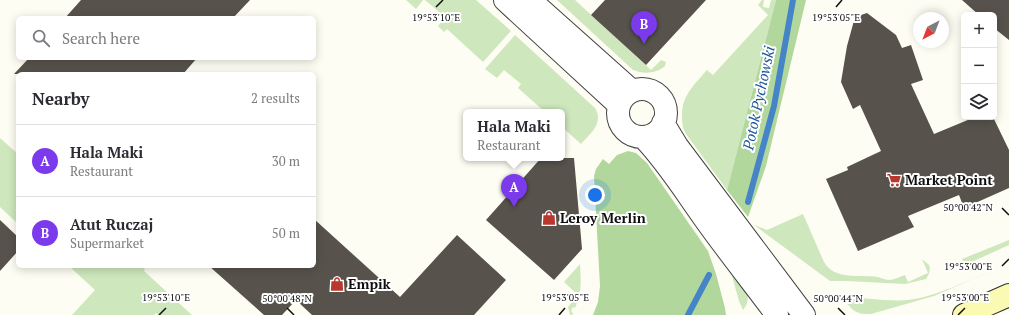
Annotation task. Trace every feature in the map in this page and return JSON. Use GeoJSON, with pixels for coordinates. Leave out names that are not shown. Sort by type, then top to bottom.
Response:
{"type":"FeatureCollection","features":[{"type":"Feature","properties":{"kind":"main road"},"geometry":{"type":"LineString","coordinates":[[964,315],[1009,295]]}},
{"type":"Feature","properties":{"kind":"street"},"geometry":{"type":"LineString","coordinates":[[506,0],[625,98]]}},
{"type":"Feature","properties":{"kind":"street"},"geometry":{"type":"LineString","coordinates":[[530,0],[625,98]]}},
{"type":"Feature","properties":{"kind":"street"},"geometry":{"type":"LineString","coordinates":[[643,137],[654,133],[663,123],[665,112],[664,106],[659,97],[646,89],[639,89],[625,98],[618,117],[623,128],[632,134],[643,137],[654,149],[677,178],[707,222],[778,315]]}},
{"type":"Feature","properties":{"kind":"street"},"geometry":{"type":"LineString","coordinates":[[663,123],[676,146],[804,315]]}},
{"type":"Feature","properties":{"kind":"green space"},"geometry":{"type":"Polygon","coordinates":[[[406,0],[423,0],[416,9],[406,0]]]}},
{"type":"Feature","properties":{"kind":"green space"},"geometry":{"type":"Polygon","coordinates":[[[425,0],[476,0],[511,31],[483,62],[447,29],[444,32],[438,26],[445,17],[425,0]]]}},
{"type":"Feature","properties":{"kind":"green space"},"geometry":{"type":"Polygon","coordinates":[[[557,0],[575,0],[651,70],[661,60],[666,62],[665,66],[654,72],[641,72],[633,70],[557,0]]]}},
{"type":"Feature","properties":{"kind":"green space"},"geometry":{"type":"Polygon","coordinates":[[[762,0],[764,0],[763,7],[769,8],[771,0],[776,0],[727,190],[686,134],[682,124],[683,106],[690,90],[707,70],[713,75],[768,15],[758,5],[762,0]]]}},
{"type":"Feature","properties":{"kind":"green space"},"geometry":{"type":"Polygon","coordinates":[[[776,0],[806,0],[766,166],[748,217],[727,190],[776,0]]]}},
{"type":"Feature","properties":{"kind":"green space"},"geometry":{"type":"Polygon","coordinates":[[[515,35],[595,108],[598,118],[595,128],[581,144],[565,130],[565,109],[542,109],[518,88],[521,84],[504,70],[497,78],[485,69],[515,35]]]}},
{"type":"Feature","properties":{"kind":"green space"},"geometry":{"type":"Polygon","coordinates":[[[0,138],[16,152],[16,222],[0,207],[0,138]]]}},
{"type":"Feature","properties":{"kind":"green space"},"geometry":{"type":"Polygon","coordinates":[[[628,151],[636,153],[647,163],[708,251],[716,274],[726,315],[593,315],[598,302],[600,286],[594,176],[596,169],[603,159],[609,164],[617,155],[628,151]]]}},
{"type":"Feature","properties":{"kind":"green space"},"geometry":{"type":"Polygon","coordinates":[[[803,214],[824,262],[835,272],[848,276],[871,276],[890,280],[905,275],[908,282],[928,273],[922,259],[930,267],[930,270],[926,279],[905,284],[830,281],[754,225],[767,230],[803,214]]]}},
{"type":"Feature","properties":{"kind":"green space"},"geometry":{"type":"Polygon","coordinates":[[[1009,240],[1009,245],[965,265],[962,259],[1009,240]]]}},
{"type":"Feature","properties":{"kind":"green space"},"geometry":{"type":"Polygon","coordinates":[[[580,264],[580,292],[575,308],[573,307],[571,311],[573,313],[570,315],[568,307],[578,295],[564,282],[580,264]]]}},
{"type":"Feature","properties":{"kind":"green space"},"geometry":{"type":"Polygon","coordinates":[[[71,268],[144,268],[144,271],[192,315],[158,315],[156,313],[154,315],[72,315],[95,290],[71,268]]]}},
{"type":"Feature","properties":{"kind":"green space"},"geometry":{"type":"Polygon","coordinates":[[[998,268],[934,296],[871,314],[856,312],[841,297],[892,300],[919,298],[953,287],[998,268]]]}},
{"type":"Feature","properties":{"kind":"green space"},"geometry":{"type":"Polygon","coordinates":[[[730,269],[745,288],[747,294],[747,304],[743,310],[739,301],[730,269]]]}},
{"type":"Feature","properties":{"kind":"building"},"geometry":{"type":"Polygon","coordinates":[[[81,0],[250,0],[235,16],[67,16],[81,0]]]}},
{"type":"Feature","properties":{"kind":"building"},"geometry":{"type":"Polygon","coordinates":[[[605,0],[706,0],[646,65],[591,15],[605,0]]]}},
{"type":"Feature","properties":{"kind":"building"},"geometry":{"type":"Polygon","coordinates":[[[962,0],[1009,0],[1009,40],[997,30],[997,12],[976,12],[962,0]]]}},
{"type":"Feature","properties":{"kind":"building"},"geometry":{"type":"Polygon","coordinates":[[[867,13],[896,35],[902,48],[911,45],[923,80],[911,84],[934,134],[968,120],[994,120],[1009,150],[1009,188],[964,208],[959,195],[908,216],[914,227],[858,251],[826,179],[848,170],[847,167],[881,151],[860,105],[853,109],[841,82],[847,46],[855,17],[867,13]]]}},
{"type":"Feature","properties":{"kind":"building"},"geometry":{"type":"Polygon","coordinates":[[[27,60],[195,60],[185,72],[16,72],[16,74],[14,74],[27,60]]]}},
{"type":"Feature","properties":{"kind":"building"},"geometry":{"type":"Polygon","coordinates":[[[565,158],[574,158],[582,249],[554,280],[486,220],[538,161],[565,161],[565,158]]]}},
{"type":"Feature","properties":{"kind":"building"},"geometry":{"type":"Polygon","coordinates":[[[0,220],[16,235],[16,253],[0,271],[0,220]]]}},
{"type":"Feature","properties":{"kind":"building"},"geometry":{"type":"Polygon","coordinates":[[[316,221],[400,297],[457,235],[506,280],[474,315],[312,315],[296,300],[282,315],[264,315],[211,268],[316,268],[316,221]]]}},
{"type":"Feature","properties":{"kind":"waterway","name":"Potok Pychowski"},"geometry":{"type":"LineString","coordinates":[[748,202],[774,106],[793,0]]}},
{"type":"Feature","properties":{"kind":"waterway","name":"Potok Pychowski"},"geometry":{"type":"LineString","coordinates":[[688,315],[709,275]]}},
{"type":"Feature","properties":{"kind":"place","name":"Atut Ruczaj"},"geometry":{"type":"Point","coordinates":[644,44]}},
{"type":"Feature","properties":{"kind":"place","name":"Market Point"},"geometry":{"type":"Point","coordinates":[894,180]}},
{"type":"Feature","properties":{"kind":"place","name":"Hala Maki"},"geometry":{"type":"Point","coordinates":[514,207]}},
{"type":"Feature","properties":{"kind":"place","name":"Leroy Merlin"},"geometry":{"type":"Point","coordinates":[549,218]}},
{"type":"Feature","properties":{"kind":"place","name":"Empik"},"geometry":{"type":"Point","coordinates":[337,284]}}]}
